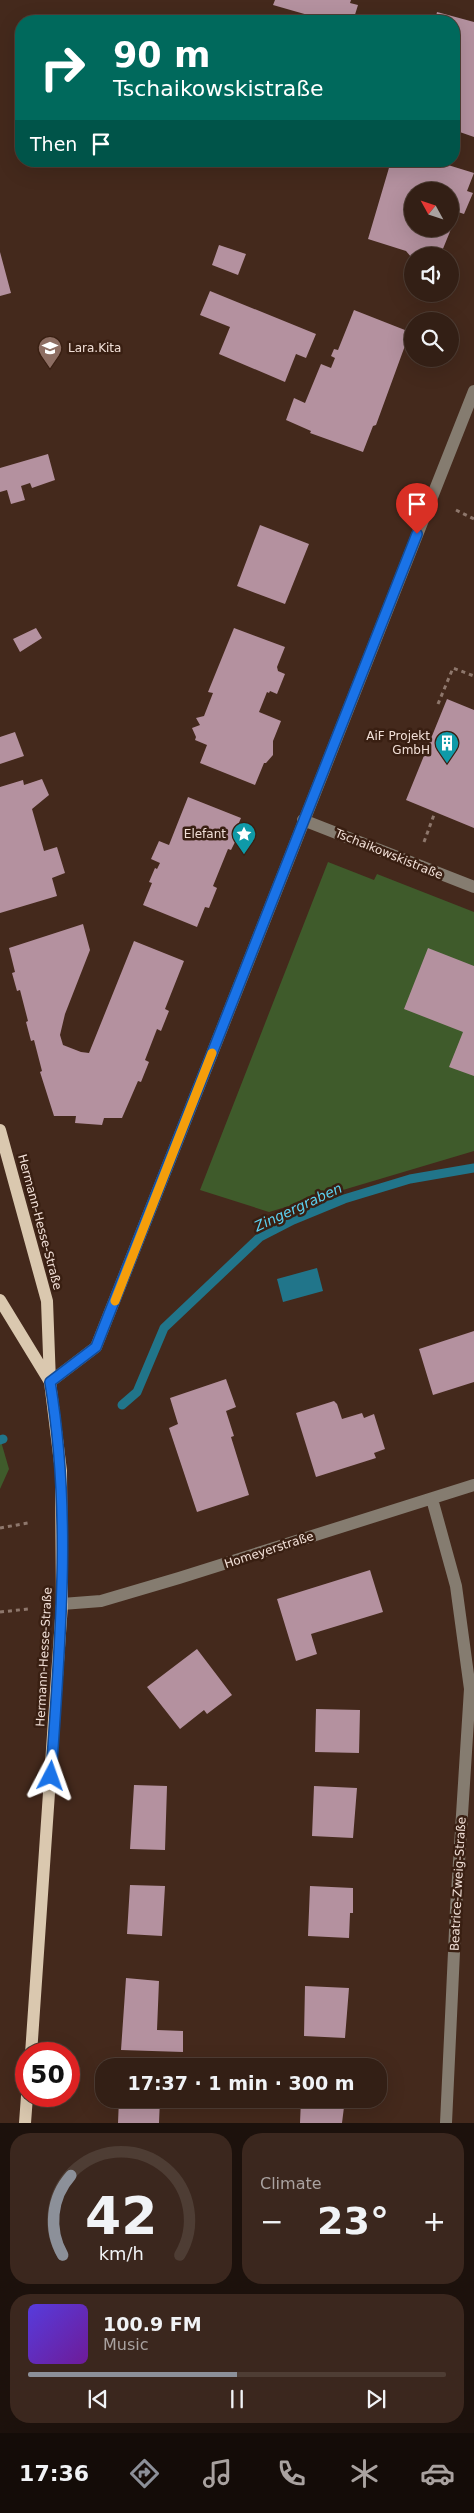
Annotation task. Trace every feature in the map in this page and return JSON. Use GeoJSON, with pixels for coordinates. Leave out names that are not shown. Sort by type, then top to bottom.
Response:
{"type":"FeatureCollection","features":[{"type":"Feature","properties":{"kind":"main road","name":"Hermann-Hesse-Straße"},"geometry":{"type":"LineString","coordinates":[[0,1130],[47,1301],[50,1382],[61,1471],[62,1604],[32,2042]]}},
{"type":"Feature","properties":{"kind":"main road","name":"Hermann-Hesse-Straße"},"geometry":{"type":"LineString","coordinates":[[0,1300],[50,1382]]}},
{"type":"Feature","properties":{"kind":"main road"},"geometry":{"type":"LineString","coordinates":[[25,2123],[27,2107]]}},
{"type":"Feature","properties":{"kind":"street"},"geometry":{"type":"LineString","coordinates":[[50,1382],[96,1347],[474,391]]}},
{"type":"Feature","properties":{"kind":"street","name":"Tschaikowskistraße"},"geometry":{"type":"LineString","coordinates":[[303,820],[474,887]]}},
{"type":"Feature","properties":{"kind":"street","name":"Homeyerstraße"},"geometry":{"type":"LineString","coordinates":[[62,1604],[109,1598],[474,1485]]}},
{"type":"Feature","properties":{"kind":"street","name":"Beatrice-Zweig-Straße"},"geometry":{"type":"LineString","coordinates":[[432,1499],[456,1586],[470,1689],[456,1908],[446,2123]]}},
{"type":"Feature","properties":{"kind":"path"},"geometry":{"type":"LineString","coordinates":[[456,510],[474,519]]}},
{"type":"Feature","properties":{"kind":"path"},"geometry":{"type":"LineString","coordinates":[[438,704],[453,668],[474,676]]}},
{"type":"Feature","properties":{"kind":"path"},"geometry":{"type":"LineString","coordinates":[[424,842],[435,812]]}},
{"type":"Feature","properties":{"kind":"path"},"geometry":{"type":"LineString","coordinates":[[0,1528],[28,1523]]}},
{"type":"Feature","properties":{"kind":"path"},"geometry":{"type":"LineString","coordinates":[[0,1612],[28,1609]]}},
{"type":"Feature","properties":{"kind":"green space"},"geometry":{"type":"Polygon","coordinates":[[[328,862],[374,880],[377,874],[474,912],[474,1151],[269,1212],[200,1190],[328,862]]]}},
{"type":"Feature","properties":{"kind":"green space"},"geometry":{"type":"Polygon","coordinates":[[[0,1438],[9,1469],[0,1489],[0,1438]]]}},
{"type":"Feature","properties":{"kind":"water"},"geometry":{"type":"Polygon","coordinates":[[[317,1268],[323,1291],[283,1302],[277,1279],[317,1268]]]}},
{"type":"Feature","properties":{"kind":"building"},"geometry":{"type":"Polygon","coordinates":[[[275,0],[351,0],[350,3],[358,5],[355,15],[308,15],[273,5],[275,0]]]}},
{"type":"Feature","properties":{"kind":"building"},"geometry":{"type":"Polygon","coordinates":[[[437,12],[448,15],[436,15],[437,12]]]}},
{"type":"Feature","properties":{"kind":"building"},"geometry":{"type":"Polygon","coordinates":[[[460,18],[474,22],[474,137],[460,132],[460,18]]]}},
{"type":"Feature","properties":{"kind":"building"},"geometry":{"type":"Polygon","coordinates":[[[389,167],[454,167],[474,173],[467,191],[473,193],[464,214],[459,212],[459,182],[404,182],[404,238],[447,238],[444,247],[404,247],[404,250],[368,239],[389,167]]]}},
{"type":"Feature","properties":{"kind":"building"},"geometry":{"type":"Polygon","coordinates":[[[219,245],[246,254],[238,275],[212,265],[219,245]]]}},
{"type":"Feature","properties":{"kind":"building"},"geometry":{"type":"Polygon","coordinates":[[[0,252],[11,293],[0,296],[0,252]]]}},
{"type":"Feature","properties":{"kind":"building"},"geometry":{"type":"Polygon","coordinates":[[[210,291],[316,334],[306,358],[296,354],[285,382],[219,354],[230,327],[200,315],[210,291]]]}},
{"type":"Feature","properties":{"kind":"building"},"geometry":{"type":"Polygon","coordinates":[[[354,310],[404,330],[404,348],[376,425],[373,426],[363,452],[310,433],[311,431],[286,420],[294,398],[305,403],[321,364],[331,368],[335,358],[331,356],[334,349],[338,350],[354,310]]]}},
{"type":"Feature","properties":{"kind":"building"},"geometry":{"type":"Polygon","coordinates":[[[48,454],[55,480],[32,488],[30,483],[21,486],[25,500],[11,504],[7,490],[0,492],[0,468],[48,454]]]}},
{"type":"Feature","properties":{"kind":"building"},"geometry":{"type":"Polygon","coordinates":[[[260,525],[309,544],[285,604],[237,586],[260,525]]]}},
{"type":"Feature","properties":{"kind":"building"},"geometry":{"type":"Polygon","coordinates":[[[36,628],[42,638],[20,652],[13,639],[36,628]]]}},
{"type":"Feature","properties":{"kind":"building"},"geometry":{"type":"Polygon","coordinates":[[[234,628],[285,647],[277,667],[278,671],[285,674],[277,694],[270,691],[269,693],[267,692],[259,712],[281,721],[273,741],[273,755],[264,763],[255,785],[200,763],[207,745],[195,740],[196,737],[192,728],[200,725],[196,718],[204,716],[213,693],[208,692],[234,628]]]}},
{"type":"Feature","properties":{"kind":"building","name":"AiF Projekt GmbH"},"geometry":{"type":"Polygon","coordinates":[[[447,699],[474,710],[474,828],[406,800],[447,699]]]}},
{"type":"Feature","properties":{"kind":"building"},"geometry":{"type":"Polygon","coordinates":[[[15,732],[24,756],[0,764],[0,737],[15,732]]]}},
{"type":"Feature","properties":{"kind":"building"},"geometry":{"type":"Polygon","coordinates":[[[42,779],[49,795],[32,809],[44,851],[57,847],[65,873],[52,878],[57,896],[0,913],[0,787],[23,780],[24,785],[42,779]]]}},
{"type":"Feature","properties":{"kind":"building"},"geometry":{"type":"Polygon","coordinates":[[[188,797],[241,818],[234,834],[238,836],[231,850],[228,849],[213,886],[217,888],[209,908],[205,907],[197,927],[143,905],[152,883],[149,882],[155,868],[157,869],[160,863],[151,859],[159,841],[169,845],[188,797]]]}},
{"type":"Feature","properties":{"kind":"building"},"geometry":{"type":"Polygon","coordinates":[[[83,924],[90,950],[65,1014],[60,1035],[63,1045],[81,1052],[89,1053],[134,941],[184,961],[165,1009],[169,1011],[161,1031],[157,1029],[145,1060],[149,1062],[141,1082],[138,1081],[122,1118],[104,1118],[102,1125],[75,1123],[76,1116],[54,1116],[40,1072],[42,1071],[34,1040],[31,1041],[20,990],[17,991],[12,973],[15,972],[9,948],[83,924]]]}},
{"type":"Feature","properties":{"kind":"building"},"geometry":{"type":"Polygon","coordinates":[[[428,948],[474,966],[474,1076],[449,1067],[463,1032],[404,1009],[428,948]]]}},
{"type":"Feature","properties":{"kind":"building"},"geometry":{"type":"Polygon","coordinates":[[[474,1331],[474,1382],[433,1395],[419,1349],[474,1331]]]}},
{"type":"Feature","properties":{"kind":"building"},"geometry":{"type":"Polygon","coordinates":[[[226,1379],[236,1407],[226,1411],[234,1436],[231,1437],[249,1495],[197,1512],[169,1428],[178,1424],[170,1398],[226,1379]]]}},
{"type":"Feature","properties":{"kind":"building"},"geometry":{"type":"Polygon","coordinates":[[[334,1401],[337,1404],[342,1419],[362,1413],[364,1418],[374,1414],[385,1449],[374,1453],[376,1458],[316,1477],[296,1413],[334,1401]]]}},
{"type":"Feature","properties":{"kind":"building"},"geometry":{"type":"Polygon","coordinates":[[[370,1570],[383,1612],[311,1634],[317,1654],[296,1661],[277,1599],[370,1570]]]}},
{"type":"Feature","properties":{"kind":"building"},"geometry":{"type":"Polygon","coordinates":[[[197,1649],[232,1695],[207,1714],[204,1710],[180,1729],[147,1687],[197,1649]]]}},
{"type":"Feature","properties":{"kind":"building"},"geometry":{"type":"Polygon","coordinates":[[[316,1709],[360,1710],[359,1753],[315,1752],[316,1709]]]}},
{"type":"Feature","properties":{"kind":"building"},"geometry":{"type":"Polygon","coordinates":[[[134,1785],[167,1786],[165,1850],[130,1849],[134,1785]]]}},
{"type":"Feature","properties":{"kind":"building"},"geometry":{"type":"Polygon","coordinates":[[[314,1786],[357,1788],[353,1838],[312,1836],[314,1786]]]}},
{"type":"Feature","properties":{"kind":"building"},"geometry":{"type":"Polygon","coordinates":[[[130,1885],[165,1886],[162,1936],[127,1934],[130,1885]]]}},
{"type":"Feature","properties":{"kind":"building"},"geometry":{"type":"Polygon","coordinates":[[[310,1886],[353,1888],[353,1913],[350,1913],[349,1938],[308,1936],[310,1886]]]}},
{"type":"Feature","properties":{"kind":"building"},"geometry":{"type":"Polygon","coordinates":[[[126,1978],[159,1981],[157,2030],[183,2031],[183,2052],[121,2050],[126,1978]]]}},
{"type":"Feature","properties":{"kind":"building"},"geometry":{"type":"Polygon","coordinates":[[[305,1986],[349,1988],[345,2038],[304,2036],[305,1986]]]}},
{"type":"Feature","properties":{"kind":"building"},"geometry":{"type":"Polygon","coordinates":[[[119,2108],[160,2108],[159,2123],[118,2123],[119,2108]]]}},
{"type":"Feature","properties":{"kind":"building"},"geometry":{"type":"Polygon","coordinates":[[[301,2108],[344,2108],[342,2123],[300,2123],[301,2108]]]}},
{"type":"Feature","properties":{"kind":"waterway","name":"Zingergraben"},"geometry":{"type":"LineString","coordinates":[[122,1405],[137,1392],[164,1328],[260,1237],[293,1220],[344,1199],[410,1179],[474,1168]]}},
{"type":"Feature","properties":{"kind":"slow traffic"},"geometry":{"type":"LineString","coordinates":[[115,1301],[212,1053]]}},
{"type":"Feature","properties":{"kind":"place","name":"Lara.Kita"},"geometry":{"type":"Point","coordinates":[50,369]}},
{"type":"Feature","properties":{"kind":"place","name":"AiF Projekt GmbH"},"geometry":{"type":"Point","coordinates":[447,764]}},
{"type":"Feature","properties":{"kind":"place","name":"Elefant"},"geometry":{"type":"Point","coordinates":[244,855]}},
{"type":"Feature","properties":{"kind":"route"},"geometry":{"type":"LineString","coordinates":[[51,1776],[62,1604],[63,1552],[61,1471],[56,1418],[50,1382],[96,1347],[417,534]]}}]}
